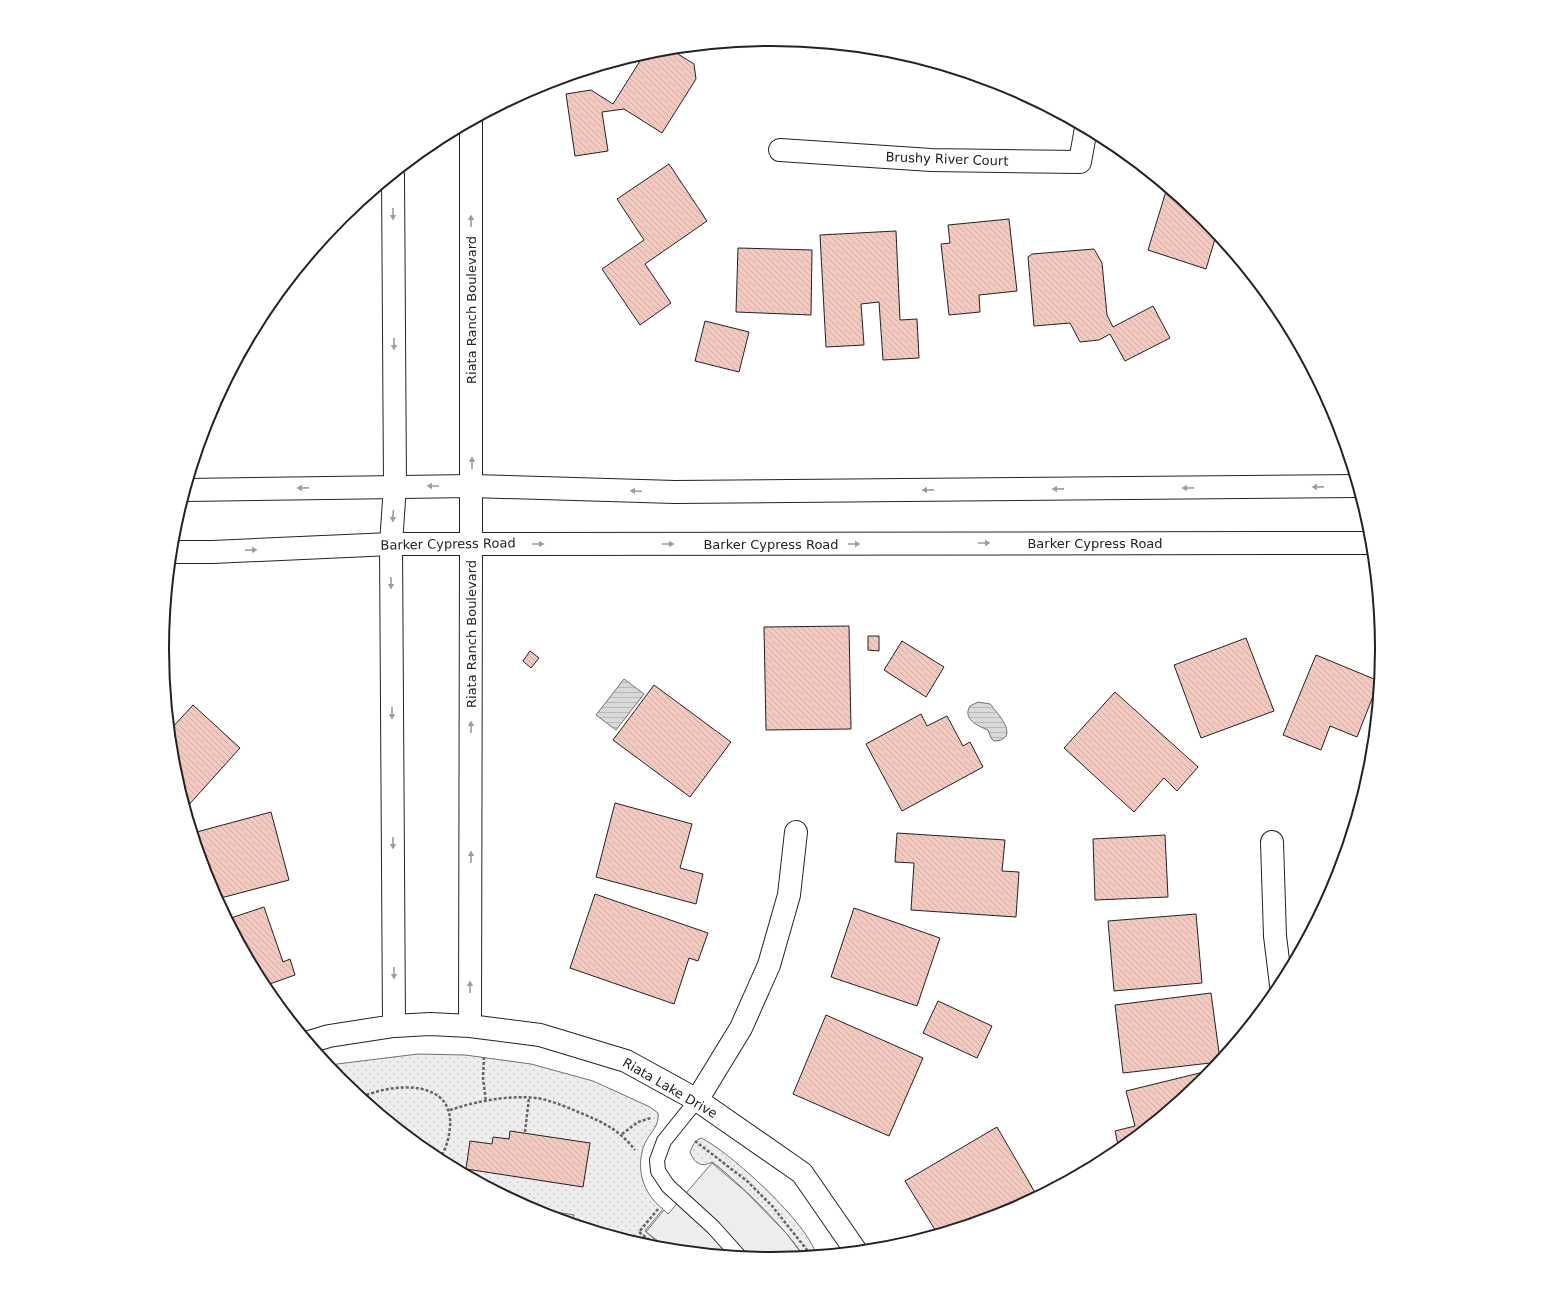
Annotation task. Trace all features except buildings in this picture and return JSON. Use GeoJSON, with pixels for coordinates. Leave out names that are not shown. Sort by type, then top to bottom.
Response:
{"type":"FeatureCollection","features":[{"type":"Feature","properties":{"kind":"street","name":"Riata Ranch Boulevard"},"geometry":{"type":"LineString","coordinates":[[470,1026],[472,486],[471,127]]}},
{"type":"Feature","properties":{"kind":"street","name":"Brushy River Court"},"geometry":{"type":"LineString","coordinates":[[780,150],[931,160],[1080,162],[1085,134]]}},
{"type":"Feature","properties":{"kind":"street"},"geometry":{"type":"LineString","coordinates":[[393,181],[395,486],[391,544],[394,1026]]}},
{"type":"Feature","properties":{"kind":"street"},"geometry":{"type":"LineString","coordinates":[[191,490],[472,486],[675,492],[1352,486]]}},
{"type":"Feature","properties":{"kind":"street","name":"Barker Cypress Road"},"geometry":{"type":"LineString","coordinates":[[177,552],[212,552],[391,544],[1365,543]]}},
{"type":"Feature","properties":{"kind":"street"},"geometry":{"type":"LineString","coordinates":[[697,1100],[741,1028],[769,965],[789,895],[796,832]]}},
{"type":"Feature","properties":{"kind":"street"},"geometry":{"type":"LineString","coordinates":[[1272,842],[1275,936],[1280,974]]}},
{"type":"Feature","properties":{"kind":"street","name":"Riata Lake Drive"},"geometry":{"type":"LineString","coordinates":[[314,1041],[329,1036],[394,1026],[430,1024],[470,1026],[540,1035],[626,1061],[697,1100],[802,1173],[853,1247]]}},
{"type":"Feature","properties":{"kind":"lane"},"geometry":{"type":"LineString","coordinates":[[697,1100],[664,1140],[657,1160],[658,1172],[668,1186],[708,1222],[734,1251]]}},
{"type":"Feature","properties":{"kind":"path"},"geometry":{"type":"LineString","coordinates":[[484,1057],[483,1078],[486,1102]]}},
{"type":"Feature","properties":{"kind":"path"},"geometry":{"type":"LineString","coordinates":[[368,1096],[383,1091],[403,1088],[416,1088],[433,1092],[442,1099],[450,1110],[450,1132],[442,1153]]}},
{"type":"Feature","properties":{"kind":"path"},"geometry":{"type":"LineString","coordinates":[[450,1110],[511,1097],[538,1098],[598,1120],[622,1134],[636,1150]]}},
{"type":"Feature","properties":{"kind":"path"},"geometry":{"type":"LineString","coordinates":[[525,1132],[529,1098]]}},
{"type":"Feature","properties":{"kind":"path"},"geometry":{"type":"LineString","coordinates":[[622,1134],[638,1122],[652,1118]]}},
{"type":"Feature","properties":{"kind":"path"},"geometry":{"type":"LineString","coordinates":[[693,1140],[746,1181],[772,1206],[808,1251]]}},
{"type":"Feature","properties":{"kind":"path"},"geometry":{"type":"LineString","coordinates":[[647,1238],[639,1232],[658,1209]]}},
{"type":"Feature","properties":{"kind":"shaded area"},"geometry":{"type":"Polygon","coordinates":[[[624,679],[644,694],[616,730],[596,715],[624,679]]]}},
{"type":"Feature","properties":{"kind":"shaded area"},"geometry":{"type":"Polygon","coordinates":[[[978,702],[990,704],[1001,718],[1007,733],[1001,740],[994,741],[988,730],[972,721],[968,715],[970,706],[978,702]]]}},
{"type":"Feature","properties":{"kind":"shaded area"},"geometry":{"type":"Polygon","coordinates":[[[418,1054],[465,1055],[531,1064],[593,1081],[650,1107],[658,1113],[658,1121],[645,1143],[642,1152],[641,1170],[645,1187],[656,1203],[663,1209],[645,1231],[656,1240],[578,1220],[505,1190],[470,1171],[405,1127],[374,1102],[336,1064],[418,1054]]]}},
{"type":"Feature","properties":{"kind":"shaded area"},"geometry":{"type":"Polygon","coordinates":[[[701,1138],[730,1158],[767,1190],[799,1226],[814,1251],[800,1251],[765,1210],[720,1168],[712,1162],[704,1165],[696,1162],[690,1152],[695,1142],[701,1138]]]}},
{"type":"Feature","properties":{"kind":"shaded area"},"geometry":{"type":"Polygon","coordinates":[[[712,1163],[745,1191],[786,1233],[800,1251],[733,1251],[693,1247],[658,1241],[646,1232],[664,1210],[668,1214],[712,1163]]]}},
{"type":"Feature","properties":{"kind":"shaded area"},"geometry":{"type":"Polygon","coordinates":[[[558,1212],[574,1215],[574,1218],[558,1212]]]}}]}
